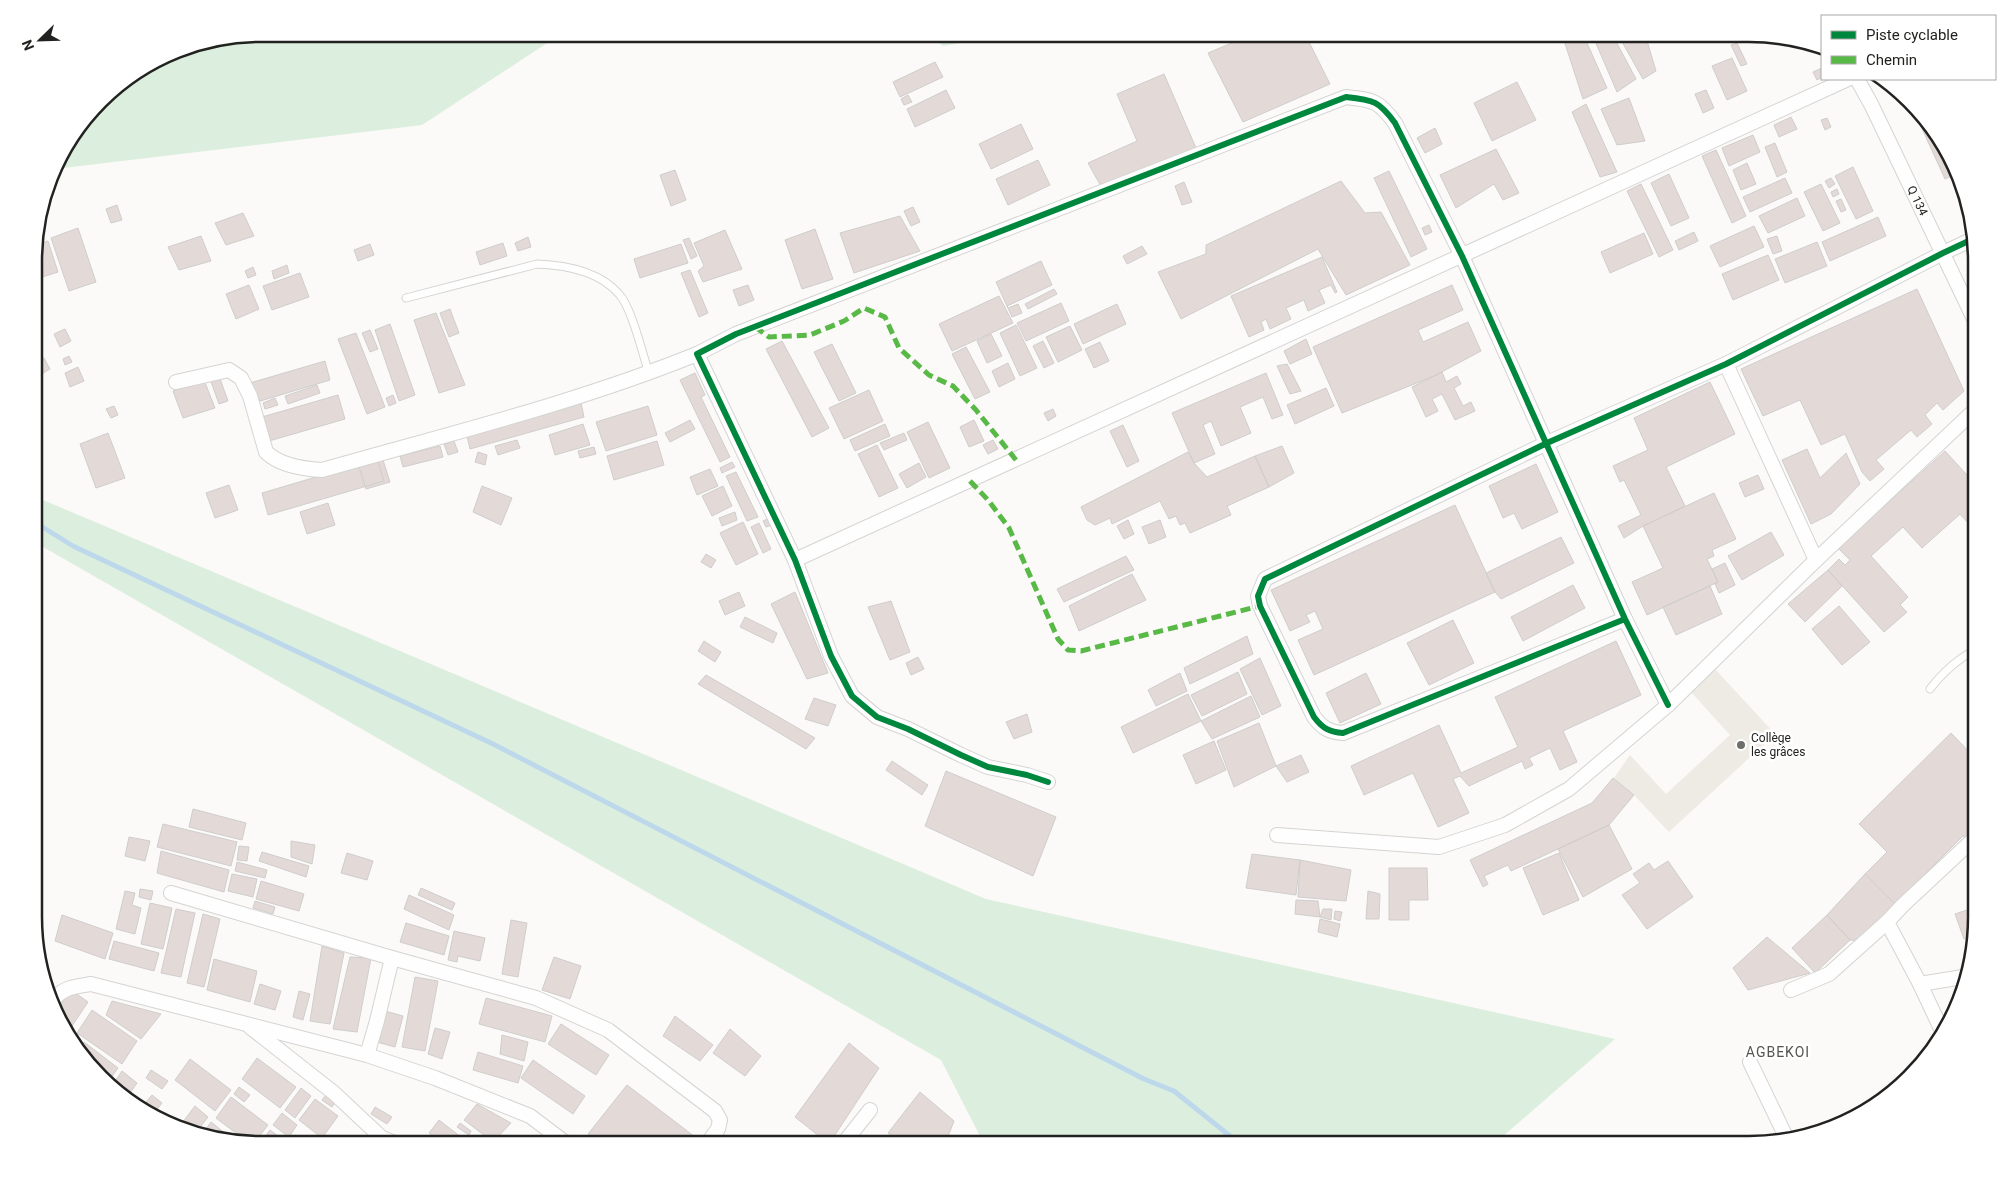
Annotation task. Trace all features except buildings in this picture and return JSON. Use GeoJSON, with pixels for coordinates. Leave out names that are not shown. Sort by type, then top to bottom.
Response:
{"type":"FeatureCollection","features":[{"type":"Feature","properties":{"kind":"street"},"geometry":{"type":"LineString","coordinates":[[795,560],[1846,80]]}},
{"type":"Feature","properties":{"kind":"street","name":"Q 134"},"geometry":{"type":"LineString","coordinates":[[1857,80],[1969,308]]}},
{"type":"Feature","properties":{"kind":"street"},"geometry":{"type":"LineString","coordinates":[[176,382],[229,370],[241,378],[250,396],[266,452],[272,459],[308,469],[322,470],[580,396],[649,373],[697,354],[736,334],[1346,98],[1368,99],[1384,107],[1395,123],[1462,256],[1625,619],[1668,705]]}},
{"type":"Feature","properties":{"kind":"street"},"geometry":{"type":"LineString","coordinates":[[1625,619],[1343,734],[1332,732],[1322,727],[1314,717],[1260,606],[1258,596],[1265,579],[1547,443],[1726,364],[1968,241]]}},
{"type":"Feature","properties":{"kind":"street"},"geometry":{"type":"LineString","coordinates":[[697,354],[795,560],[831,656],[852,696],[877,717],[908,729],[961,756],[988,767],[1027,775],[1048,782]]}},
{"type":"Feature","properties":{"kind":"street"},"geometry":{"type":"LineString","coordinates":[[1726,364],[1816,560]]}},
{"type":"Feature","properties":{"kind":"street"},"geometry":{"type":"LineString","coordinates":[[1276,835],[1439,847],[1505,825],[1569,788],[1668,705],[1816,560],[1969,416]]}},
{"type":"Feature","properties":{"kind":"street"},"geometry":{"type":"LineString","coordinates":[[1791,990],[1829,974],[1887,922],[1969,843]]}},
{"type":"Feature","properties":{"kind":"street"},"geometry":{"type":"LineString","coordinates":[[171,893],[536,998],[608,1030],[716,1111],[720,1120],[718,1129],[713,1136]]}},
{"type":"Feature","properties":{"kind":"street"},"geometry":{"type":"LineString","coordinates":[[1887,922],[1939,1025]]}},
{"type":"Feature","properties":{"kind":"street"},"geometry":{"type":"LineString","coordinates":[[367,1055],[378,1021],[392,958]]}},
{"type":"Feature","properties":{"kind":"street"},"geometry":{"type":"LineString","coordinates":[[1920,984],[1960,978]]}},
{"type":"Feature","properties":{"kind":"street"},"geometry":{"type":"LineString","coordinates":[[57,996],[74,986],[91,984],[367,1055],[435,1078],[530,1116],[556,1136]]}},
{"type":"Feature","properties":{"kind":"street"},"geometry":{"type":"LineString","coordinates":[[244,1023],[334,1092],[380,1136]]}},
{"type":"Feature","properties":{"kind":"street"},"geometry":{"type":"LineString","coordinates":[[1750,1062],[1784,1133]]}},
{"type":"Feature","properties":{"kind":"street"},"geometry":{"type":"LineString","coordinates":[[849,1136],[870,1110]]}},
{"type":"Feature","properties":{"kind":"lane"},"geometry":{"type":"LineString","coordinates":[[406,298],[537,264],[556,265],[579,270],[608,284],[620,295],[627,308],[649,373]]}},
{"type":"Feature","properties":{"kind":"lane"},"geometry":{"type":"LineString","coordinates":[[1930,689],[1943,672],[1969,653]]}},
{"type":"Feature","properties":{"kind":"shaded area","name":"Collège les grâces"},"geometry":{"type":"Polygon","coordinates":[[[1715,669],[1775,734],[1669,832],[1634,795],[1614,778],[1630,755],[1666,794],[1730,735],[1691,692],[1715,669]]]}},
{"type":"Feature","properties":{"kind":"green space"},"geometry":{"type":"Polygon","coordinates":[[[261,42],[549,42],[422,125],[63,168],[88,128],[117,97],[140,79],[164,65],[205,50],[233,44],[261,42]]]}},
{"type":"Feature","properties":{"kind":"green space"},"geometry":{"type":"Polygon","coordinates":[[[938,42],[966,42],[943,46],[938,42]]]}},
{"type":"Feature","properties":{"kind":"green space"},"geometry":{"type":"Polygon","coordinates":[[[42,500],[986,899],[1615,1039],[1503,1136],[980,1136],[941,1060],[42,546],[42,500]]]}},
{"type":"Feature","properties":{"kind":"waterway"},"geometry":{"type":"LineString","coordinates":[[42,527],[73,546],[493,744],[1144,1079],[1174,1091],[1230,1136]]}},
{"type":"Feature","properties":{"kind":"marked path"},"geometry":{"type":"LineString","coordinates":[[755,327],[769,337],[810,335],[844,321],[864,308],[885,317],[899,348],[929,375],[953,386],[976,410],[1016,460]]}},
{"type":"Feature","properties":{"kind":"marked path"},"geometry":{"type":"LineString","coordinates":[[970,481],[988,500],[1009,528],[1058,639],[1068,650],[1081,651],[1260,606]]}},
{"type":"Feature","properties":{"kind":"cycle path"},"geometry":{"type":"LineString","coordinates":[[1048,782],[1027,775],[988,767],[908,729],[877,717],[852,696],[831,656],[795,560],[697,354],[736,334],[1346,97],[1375,103],[1385,110],[1395,123],[1462,256],[1625,619],[1668,705]]}},
{"type":"Feature","properties":{"kind":"cycle path"},"geometry":{"type":"LineString","coordinates":[[1625,619],[1343,733],[1327,729],[1314,717],[1260,606],[1258,596],[1265,579],[1547,443],[1726,364],[1968,241]]}},
{"type":"Feature","properties":{"kind":"place","name":"Collège les grâces"},"geometry":{"type":"Point","coordinates":[1741,745]}},
{"type":"Feature","properties":{"kind":"district","name":"AGBEKOI"},"geometry":{"type":"Point","coordinates":[1778,1052]}}]}
